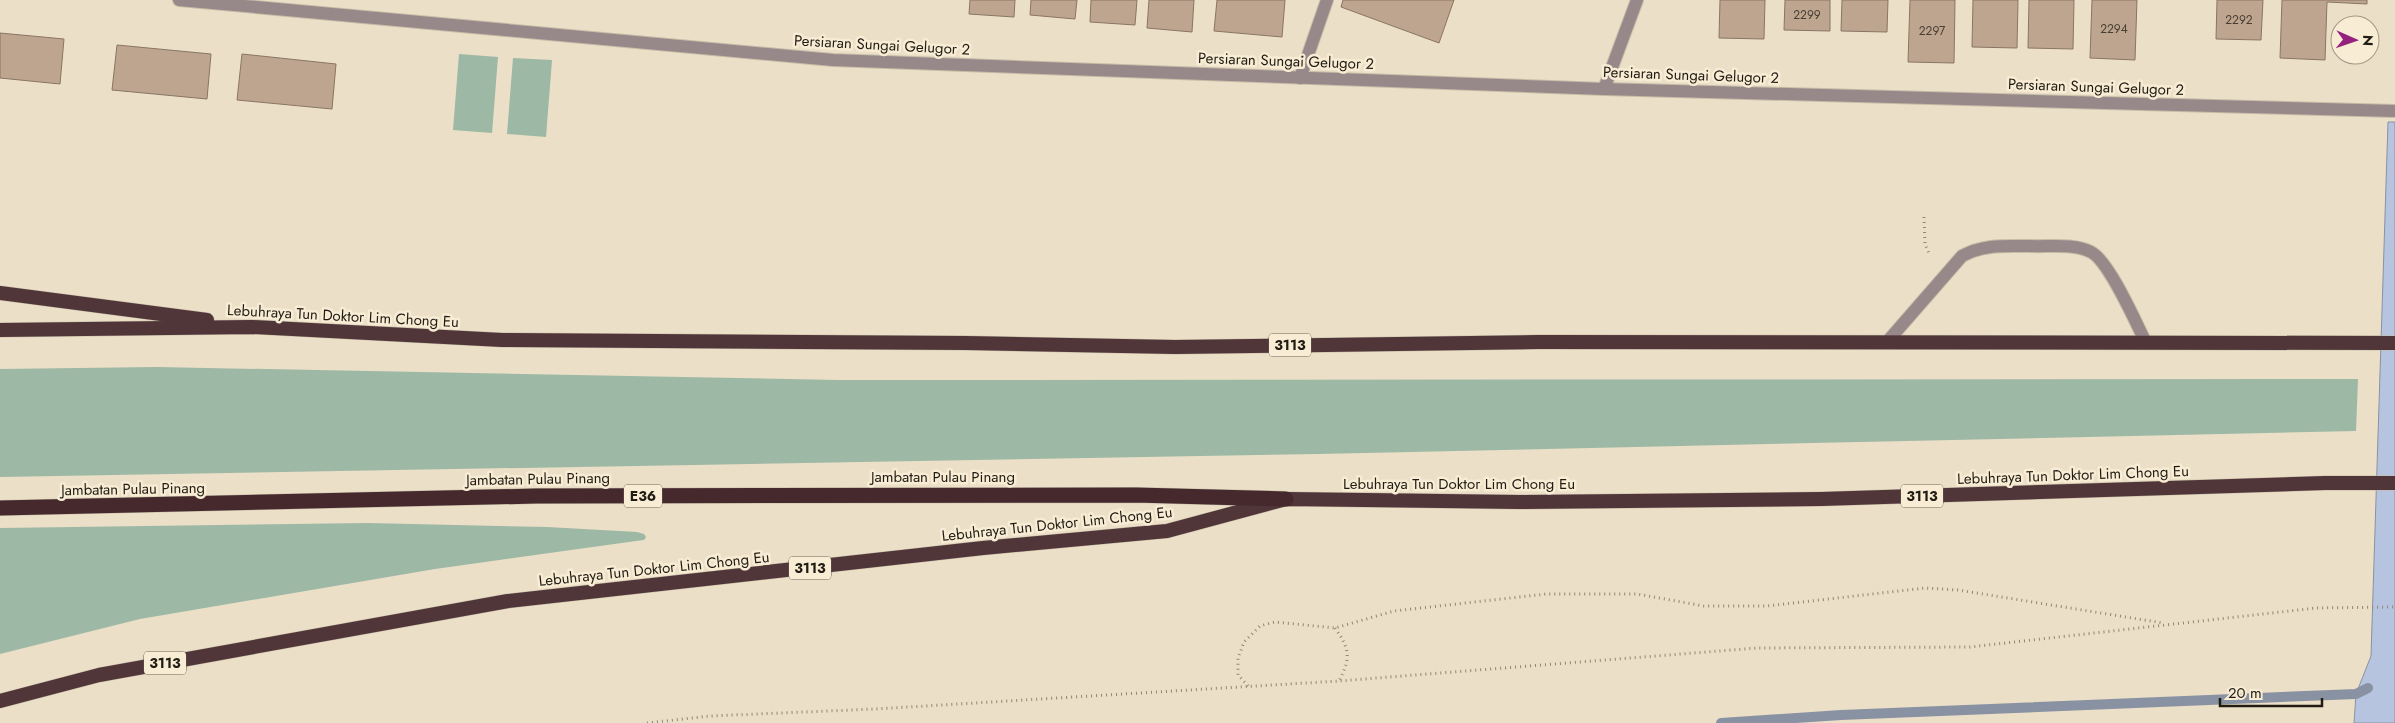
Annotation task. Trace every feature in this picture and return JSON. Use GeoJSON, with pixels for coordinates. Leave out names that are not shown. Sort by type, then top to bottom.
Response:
{"type":"FeatureCollection","features":[{"type":"Feature","properties":{"kind":"highway"},"geometry":{"type":"LineString","coordinates":[[0,293],[252,327]]}},
{"type":"Feature","properties":{"kind":"highway","name":"Lebuhraya Tun Doktor Lim Chong Eu"},"geometry":{"type":"LineString","coordinates":[[0,330],[252,327],[502,340],[966,343],[1175,347],[1538,342],[2395,343]]}},
{"type":"Feature","properties":{"kind":"highway","name":"Lebuhraya Tun Doktor Lim Chong Eu"},"geometry":{"type":"LineString","coordinates":[[0,701],[99,675],[508,601],[983,548],[1167,531],[1286,499],[1519,502],[1821,499],[2325,483],[2395,483]]}},
{"type":"Feature","properties":{"kind":"highway","name":"Jambatan Pulau Pinang"},"geometry":{"type":"LineString","coordinates":[[0,508],[536,496],[1136,495],[1286,499]]}},
{"type":"Feature","properties":{"kind":"street","name":"Persiaran Sungai Gelugor 2"},"geometry":{"type":"LineString","coordinates":[[178,0],[833,60],[1604,89],[2395,111]]}},
{"type":"Feature","properties":{"kind":"street"},"geometry":{"type":"LineString","coordinates":[[1300,78],[1327,0]]}},
{"type":"Feature","properties":{"kind":"street"},"geometry":{"type":"LineString","coordinates":[[1604,89],[1637,0]]}},
{"type":"Feature","properties":{"kind":"street"},"geometry":{"type":"LineString","coordinates":[[1886,342],[1962,256],[1974,249],[1990,245],[2075,247],[2091,252],[2104,263],[2146,343]]}},
{"type":"Feature","properties":{"kind":"path"},"geometry":{"type":"LineString","coordinates":[[1924,217],[1925,244],[1941,280]]}},
{"type":"Feature","properties":{"kind":"path"},"geometry":{"type":"LineString","coordinates":[[1249,686],[1238,675],[1238,658],[1244,642],[1260,626],[1275,622],[1335,628],[1394,611],[1546,594],[1636,594],[1704,606],[1767,606],[1925,588],[1958,590],[2168,624]]}},
{"type":"Feature","properties":{"kind":"path"},"geometry":{"type":"LineString","coordinates":[[647,723],[710,716],[885,709],[1339,681],[1757,648],[1970,647],[2316,608],[2395,607]]}},
{"type":"Feature","properties":{"kind":"path"},"geometry":{"type":"LineString","coordinates":[[1335,628],[1346,644],[1348,663],[1339,681]]}},
{"type":"Feature","properties":{"kind":"green space"},"geometry":{"type":"Polygon","coordinates":[[[459,54],[498,57],[492,133],[453,130],[459,54]]]}},
{"type":"Feature","properties":{"kind":"green space"},"geometry":{"type":"Polygon","coordinates":[[[513,58],[552,60],[546,137],[507,134],[513,58]]]}},
{"type":"Feature","properties":{"kind":"green space"},"geometry":{"type":"Polygon","coordinates":[[[157,367],[838,380],[2358,379],[2356,431],[1318,454],[0,477],[0,369],[157,367]]]}},
{"type":"Feature","properties":{"kind":"green space"},"geometry":{"type":"Polygon","coordinates":[[[368,523],[547,527],[637,532],[644,534],[646,537],[644,540],[435,569],[140,619],[0,654],[0,528],[368,523]]]}},
{"type":"Feature","properties":{"kind":"water"},"geometry":{"type":"Polygon","coordinates":[[[2388,122],[2395,122],[2395,723],[2354,723],[2356,694],[2371,656],[2388,122]]]}},
{"type":"Feature","properties":{"kind":"building"},"geometry":{"type":"Polygon","coordinates":[[[970,0],[1015,0],[1014,17],[969,14],[970,0]]]}},
{"type":"Feature","properties":{"kind":"building"},"geometry":{"type":"Polygon","coordinates":[[[1031,0],[1077,0],[1075,19],[1030,15],[1031,0]]]}},
{"type":"Feature","properties":{"kind":"building"},"geometry":{"type":"Polygon","coordinates":[[[1091,0],[1137,0],[1135,25],[1090,22],[1091,0]]]}},
{"type":"Feature","properties":{"kind":"building"},"geometry":{"type":"Polygon","coordinates":[[[1149,0],[1194,0],[1192,32],[1147,28],[1149,0]]]}},
{"type":"Feature","properties":{"kind":"building"},"geometry":{"type":"Polygon","coordinates":[[[1217,0],[1285,0],[1282,37],[1214,31],[1217,0]]]}},
{"type":"Feature","properties":{"kind":"building"},"geometry":{"type":"Polygon","coordinates":[[[1343,0],[1454,0],[1439,43],[1341,7],[1343,0]]]}},
{"type":"Feature","properties":{"kind":"building"},"geometry":{"type":"Polygon","coordinates":[[[1720,0],[1765,0],[1764,39],[1719,38],[1720,0]]]}},
{"type":"Feature","properties":{"kind":"building"},"geometry":{"type":"Polygon","coordinates":[[[1785,0],[1830,0],[1830,31],[1784,30],[1785,0]]]}},
{"type":"Feature","properties":{"kind":"building"},"geometry":{"type":"Polygon","coordinates":[[[1842,0],[1888,0],[1887,32],[1841,31],[1842,0]]]}},
{"type":"Feature","properties":{"kind":"building"},"geometry":{"type":"Polygon","coordinates":[[[1910,0],[1955,0],[1954,63],[1908,62],[1910,0]]]}},
{"type":"Feature","properties":{"kind":"building"},"geometry":{"type":"Polygon","coordinates":[[[1973,0],[2018,0],[2017,48],[1972,47],[1973,0]]]}},
{"type":"Feature","properties":{"kind":"building"},"geometry":{"type":"Polygon","coordinates":[[[2029,0],[2074,0],[2073,49],[2028,48],[2029,0]]]}},
{"type":"Feature","properties":{"kind":"building"},"geometry":{"type":"Polygon","coordinates":[[[2092,0],[2137,0],[2135,60],[2090,58],[2092,0]]]}},
{"type":"Feature","properties":{"kind":"building"},"geometry":{"type":"Polygon","coordinates":[[[2217,0],[2263,0],[2261,40],[2216,39],[2217,0]]]}},
{"type":"Feature","properties":{"kind":"building"},"geometry":{"type":"Polygon","coordinates":[[[2282,0],[2367,0],[2367,4],[2327,2],[2325,60],[2280,58],[2282,0]]]}},
{"type":"Feature","properties":{"kind":"building"},"geometry":{"type":"Polygon","coordinates":[[[0,33],[64,39],[60,84],[0,78],[0,33]]]}},
{"type":"Feature","properties":{"kind":"building"},"geometry":{"type":"Polygon","coordinates":[[[117,45],[211,54],[207,99],[112,90],[117,45]]]}},
{"type":"Feature","properties":{"kind":"building"},"geometry":{"type":"Polygon","coordinates":[[[242,54],[336,64],[332,109],[237,100],[242,54]]]}},
{"type":"Feature","properties":{"kind":"waterway"},"geometry":{"type":"LineString","coordinates":[[1721,723],[1841,715],[2356,694],[2368,688]]}}]}
